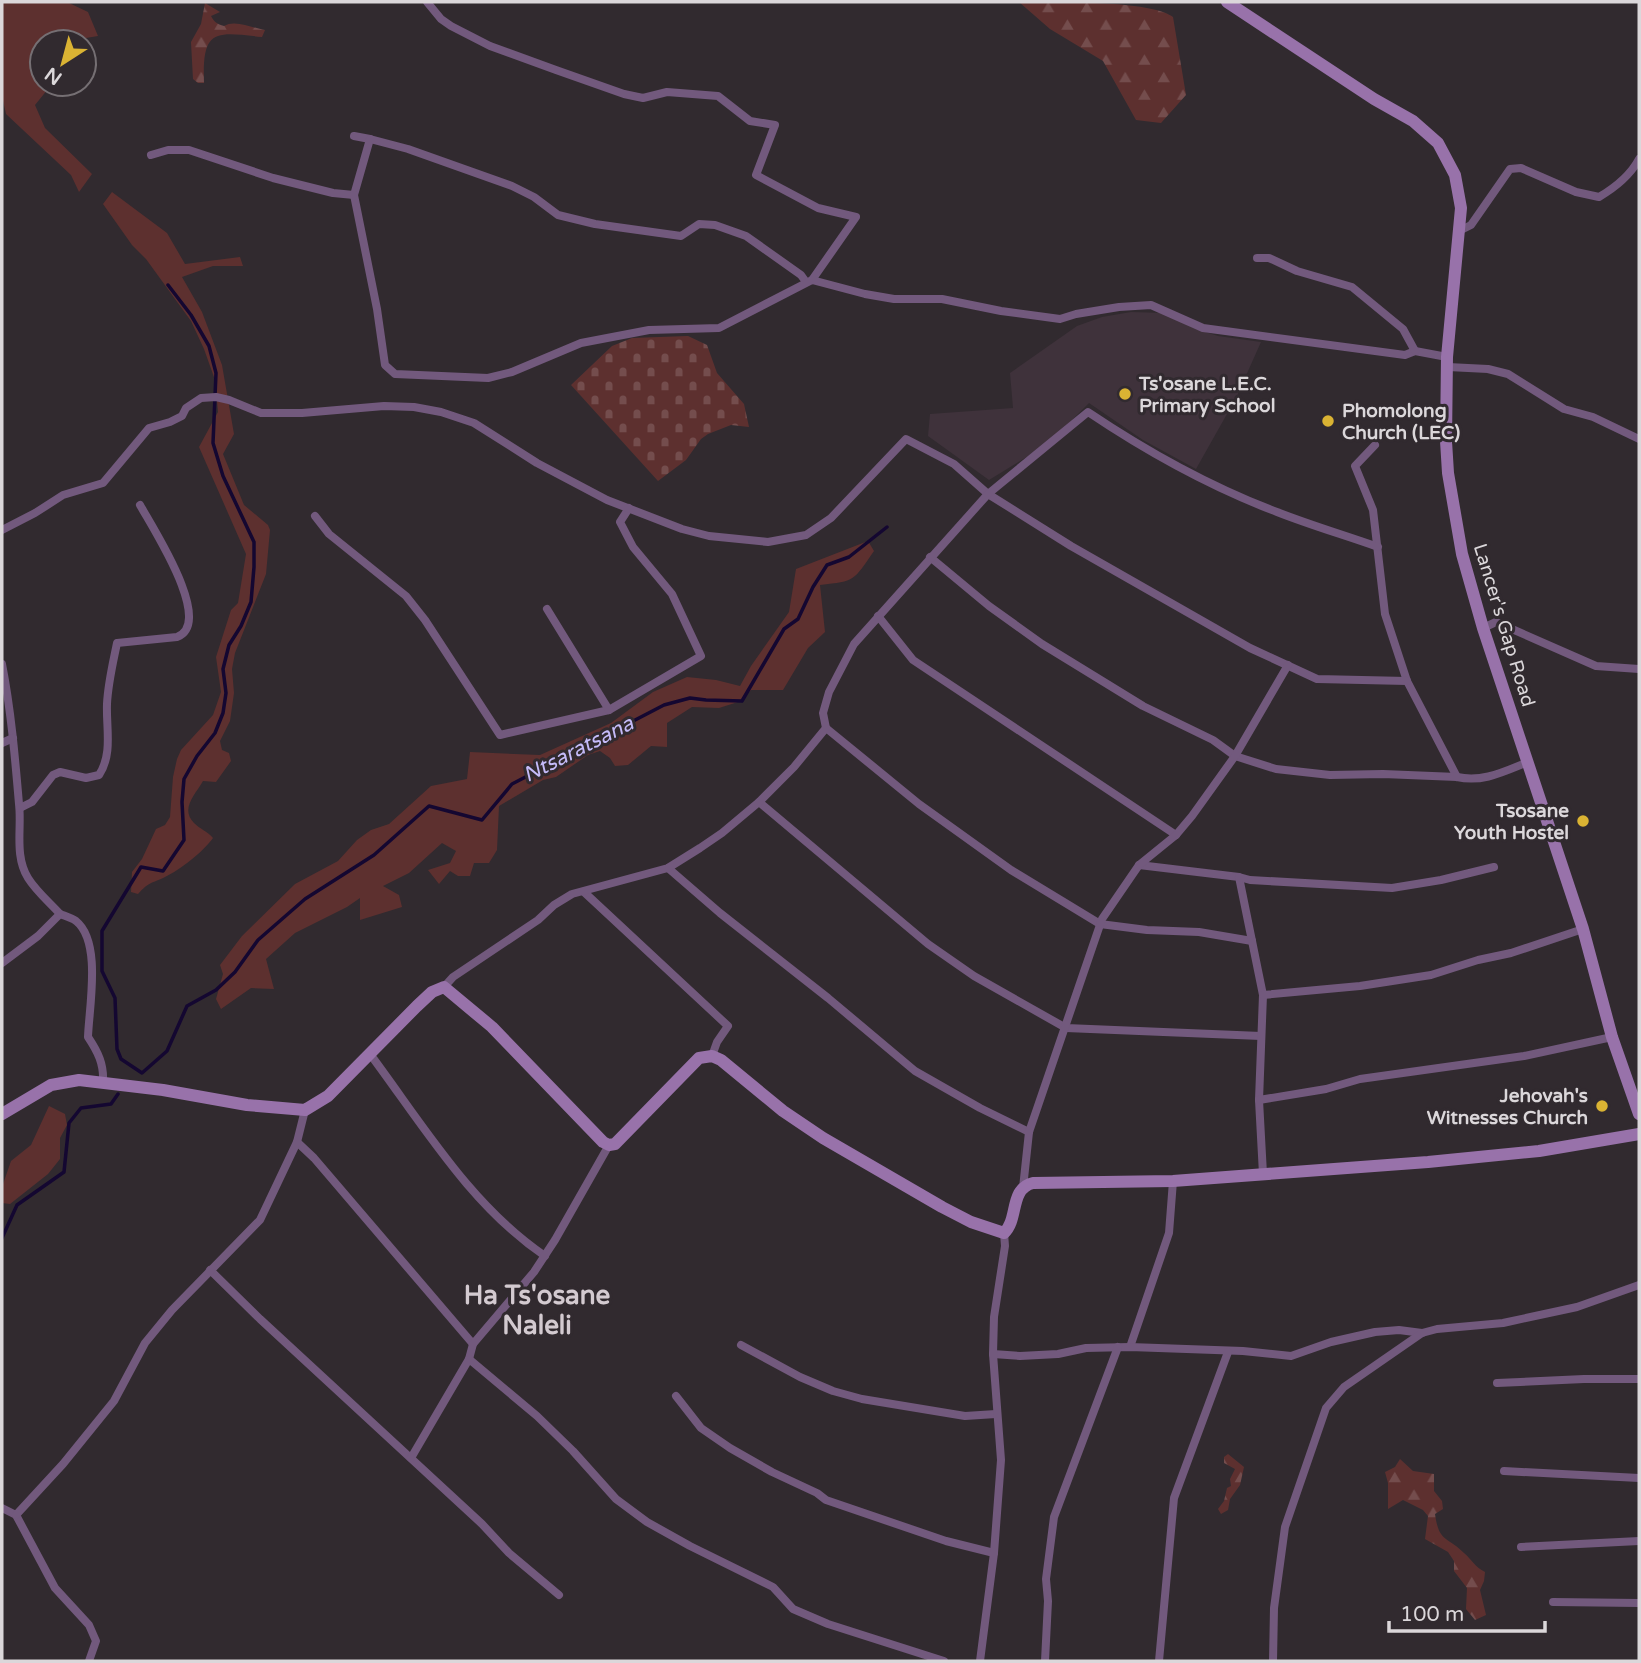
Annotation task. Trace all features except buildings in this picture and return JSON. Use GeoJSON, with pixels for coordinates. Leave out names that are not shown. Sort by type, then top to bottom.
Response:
{"type":"FeatureCollection","features":[{"type":"Feature","properties":{"kind":"street"},"geometry":{"type":"LineString","coordinates":[[370,139],[354,195],[377,309],[385,365],[395,374],[488,378],[512,372],[581,342],[649,330],[719,328],[809,281],[856,218],[818,208],[756,175],[775,125],[750,121],[718,96],[667,92],[643,98],[624,94],[489,46],[441,19],[427,2]]}},
{"type":"Feature","properties":{"kind":"street","name":"Lancer's Gap Road"},"geometry":{"type":"LineString","coordinates":[[1227,2],[1374,100],[1413,121],[1438,143],[1455,174],[1461,208],[1447,362],[1446,441],[1448,473],[1462,554],[1483,628],[1583,929],[1612,1037],[1635,1088],[1638,1111]]}},
{"type":"Feature","properties":{"kind":"street"},"geometry":{"type":"LineString","coordinates":[[354,136],[408,149],[512,186],[534,197],[558,215],[595,224],[681,236],[699,224],[715,225],[746,236],[809,281],[864,294],[894,299],[942,299],[1060,319],[1108,309],[1152,305],[1203,328],[1405,355],[1415,351],[1447,362],[1508,374],[1564,408],[1593,417],[1639,439]]}},
{"type":"Feature","properties":{"kind":"street"},"geometry":{"type":"LineString","coordinates":[[151,155],[168,150],[189,150],[273,178],[333,193],[354,195]]}},
{"type":"Feature","properties":{"kind":"street"},"geometry":{"type":"LineString","coordinates":[[1459,231],[1471,225],[1510,169],[1521,168],[1576,192],[1599,197],[1616,187],[1639,159]]}},
{"type":"Feature","properties":{"kind":"street"},"geometry":{"type":"LineString","coordinates":[[1257,258],[1269,258],[1297,271],[1352,287],[1403,329],[1415,351]]}},
{"type":"Feature","properties":{"kind":"street"},"geometry":{"type":"LineString","coordinates":[[2,530],[63,495],[103,483],[149,428],[182,416],[186,408],[201,398],[216,397],[261,412],[302,413],[384,406],[414,407],[441,412],[474,423],[575,484],[607,500],[682,529],[709,536],[768,542],[806,535],[831,518],[906,439],[954,464],[988,494],[1071,546],[1250,648],[1317,679],[1407,681]]}},
{"type":"Feature","properties":{"kind":"street"},"geometry":{"type":"LineString","coordinates":[[1252,941],[1199,932],[1147,930],[1100,924],[1011,870],[919,804],[826,728],[823,713],[829,692],[854,644],[988,494],[1088,412],[1124,436],[1275,512],[1378,547]]}},
{"type":"Feature","properties":{"kind":"street"},"geometry":{"type":"LineString","coordinates":[[1375,445],[1355,466],[1373,510],[1385,614],[1407,681],[1457,777]]}},
{"type":"Feature","properties":{"kind":"street"},"geometry":{"type":"LineString","coordinates":[[20,808],[32,802],[53,775],[61,772],[86,778],[99,775],[105,766],[108,751],[107,704],[117,643],[177,637],[185,634],[188,629],[190,614],[182,586],[140,505]]}},
{"type":"Feature","properties":{"kind":"street"},"geometry":{"type":"LineString","coordinates":[[315,516],[329,534],[406,596],[425,620],[500,735],[609,710],[701,656],[672,594],[633,547],[620,522],[629,508]]}},
{"type":"Feature","properties":{"kind":"street"},"geometry":{"type":"LineString","coordinates":[[930,557],[989,606],[1042,644],[1143,706],[1213,740],[1235,756],[1276,769],[1330,775],[1383,774],[1457,777],[1469,780],[1485,778],[1528,762]]}},
{"type":"Feature","properties":{"kind":"street"},"geometry":{"type":"LineString","coordinates":[[547,609],[609,710]]}},
{"type":"Feature","properties":{"kind":"street"},"geometry":{"type":"LineString","coordinates":[[878,616],[914,660],[1176,835]]}},
{"type":"Feature","properties":{"kind":"street"},"geometry":{"type":"LineString","coordinates":[[1483,628],[1496,622],[1596,666],[1639,669]]}},
{"type":"Feature","properties":{"kind":"street"},"geometry":{"type":"LineString","coordinates":[[2,664],[10,705],[20,808],[18,835],[21,856],[28,878],[60,915],[75,920],[87,937],[92,975],[88,1037],[98,1051],[104,1071],[103,1082]]}},
{"type":"Feature","properties":{"kind":"street"},"geometry":{"type":"LineString","coordinates":[[1023,1188],[1029,1132],[1100,924],[1139,865],[1176,835],[1192,816],[1235,756],[1288,665]]}},
{"type":"Feature","properties":{"kind":"street"},"geometry":{"type":"LineString","coordinates":[[2,1114],[51,1085],[79,1080],[183,1093],[247,1105],[305,1110],[328,1096],[432,992],[538,920],[554,905],[572,894],[668,869],[722,833],[759,802],[794,767],[826,728]]}},
{"type":"Feature","properties":{"kind":"street"},"geometry":{"type":"LineString","coordinates":[[2,743],[13,738]]}},
{"type":"Feature","properties":{"kind":"street"},"geometry":{"type":"LineString","coordinates":[[759,802],[928,944],[974,976],[1066,1028],[1261,1036]]}},
{"type":"Feature","properties":{"kind":"street"},"geometry":{"type":"LineString","coordinates":[[1139,865],[1250,880],[1392,888],[1494,867]]}},
{"type":"Feature","properties":{"kind":"street"},"geometry":{"type":"LineString","coordinates":[[668,869],[915,1071],[1029,1132]]}},
{"type":"Feature","properties":{"kind":"street"},"geometry":{"type":"LineString","coordinates":[[1238,877],[1264,995],[1259,1100],[1263,1174]]}},
{"type":"Feature","properties":{"kind":"street"},"geometry":{"type":"LineString","coordinates":[[584,892],[728,1026],[717,1042],[712,1056]]}},
{"type":"Feature","properties":{"kind":"street"},"geometry":{"type":"LineString","coordinates":[[2,963],[38,936],[60,915]]}},
{"type":"Feature","properties":{"kind":"street"},"geometry":{"type":"LineString","coordinates":[[1264,995],[1360,986],[1431,975],[1511,953],[1583,929]]}},
{"type":"Feature","properties":{"kind":"street"},"geometry":{"type":"LineString","coordinates":[[443,987],[492,1027],[603,1142],[609,1145]]}},
{"type":"Feature","properties":{"kind":"street"},"geometry":{"type":"LineString","coordinates":[[1259,1100],[1326,1089],[1360,1079],[1524,1056],[1612,1037]]}},
{"type":"Feature","properties":{"kind":"street"},"geometry":{"type":"LineString","coordinates":[[370,1054],[474,1194],[521,1240],[545,1256]]}},
{"type":"Feature","properties":{"kind":"street"},"geometry":{"type":"LineString","coordinates":[[411,1458],[469,1359],[474,1344],[545,1256],[609,1145],[615,1143],[699,1058],[712,1056],[721,1060],[783,1111],[823,1138],[961,1217],[1004,1233]]}},
{"type":"Feature","properties":{"kind":"street"},"geometry":{"type":"LineString","coordinates":[[16,1515],[63,1464],[114,1401],[145,1343],[172,1310],[260,1220],[297,1142],[305,1110]]}},
{"type":"Feature","properties":{"kind":"street"},"geometry":{"type":"LineString","coordinates":[[983,1660],[1001,1460],[993,1354],[994,1317],[1005,1247],[1004,1233],[1009,1226],[1017,1195],[1023,1188],[1033,1183],[1173,1181],[1428,1162],[1511,1154],[1639,1134]]}},
{"type":"Feature","properties":{"kind":"street"},"geometry":{"type":"LineString","coordinates":[[297,1142],[314,1158],[474,1344]]}},
{"type":"Feature","properties":{"kind":"street"},"geometry":{"type":"LineString","coordinates":[[1130,1348],[1135,1326],[1169,1233],[1173,1181]]}},
{"type":"Feature","properties":{"kind":"street"},"geometry":{"type":"LineString","coordinates":[[210,1270],[509,1553],[559,1595]]}},
{"type":"Feature","properties":{"kind":"street"},"geometry":{"type":"LineString","coordinates":[[1273,1661],[1274,1608],[1285,1527],[1326,1408],[1344,1387],[1422,1333],[1437,1329],[1503,1323],[1577,1307],[1639,1285]]}},
{"type":"Feature","properties":{"kind":"street"},"geometry":{"type":"LineString","coordinates":[[993,1354],[1058,1354],[1086,1348],[1130,1348],[1291,1356],[1331,1342],[1375,1332],[1399,1330],[1422,1333]]}},
{"type":"Feature","properties":{"kind":"street"},"geometry":{"type":"LineString","coordinates":[[740,1345],[800,1377],[862,1399],[965,1416],[996,1414]]}},
{"type":"Feature","properties":{"kind":"street"},"geometry":{"type":"LineString","coordinates":[[1045,1661],[1048,1601],[1046,1579],[1054,1517],[1118,1348]]}},
{"type":"Feature","properties":{"kind":"street"},"geometry":{"type":"LineString","coordinates":[[1159,1661],[1174,1498],[1228,1352]]}},
{"type":"Feature","properties":{"kind":"street"},"geometry":{"type":"LineString","coordinates":[[469,1359],[537,1416],[616,1499],[647,1522],[773,1587],[793,1609],[922,1658],[944,1661]]}},
{"type":"Feature","properties":{"kind":"street"},"geometry":{"type":"LineString","coordinates":[[1497,1383],[1639,1379]]}},
{"type":"Feature","properties":{"kind":"street"},"geometry":{"type":"LineString","coordinates":[[676,1395],[701,1428],[730,1448],[826,1500],[946,1541],[994,1553]]}},
{"type":"Feature","properties":{"kind":"street"},"geometry":{"type":"LineString","coordinates":[[1504,1471],[1639,1478]]}},
{"type":"Feature","properties":{"kind":"street"},"geometry":{"type":"LineString","coordinates":[[2,1508],[16,1515],[55,1588],[89,1625],[96,1640],[89,1661]]}},
{"type":"Feature","properties":{"kind":"street"},"geometry":{"type":"LineString","coordinates":[[1521,1547],[1639,1541]]}},
{"type":"Feature","properties":{"kind":"street"},"geometry":{"type":"LineString","coordinates":[[1553,1602],[1639,1603]]}},
{"type":"Feature","properties":{"kind":"shaded area","name":"Ts'osane L.E.C. Primary School"},"geometry":{"type":"Polygon","coordinates":[[[1131,312],[1165,313],[1193,328],[1218,336],[1261,342],[1236,398],[1196,469],[1143,440],[1089,403],[1038,450],[989,480],[928,436],[930,414],[1013,408],[1010,373],[1077,326],[1102,317],[1131,312]]]}},
{"type":"Feature","properties":{"kind":"green space"},"geometry":{"type":"Polygon","coordinates":[[[2,2],[67,2],[88,12],[95,28],[28,28],[28,98],[41,98],[35,105],[45,128],[92,174],[79,192],[71,175],[6,114],[2,96],[2,2]]]}},
{"type":"Feature","properties":{"kind":"green space"},"geometry":{"type":"Polygon","coordinates":[[[1019,2],[1077,2],[1145,7],[1173,17],[1186,95],[1161,123],[1136,120],[1103,61],[1050,29],[1019,2]]]}},
{"type":"Feature","properties":{"kind":"green space"},"geometry":{"type":"Polygon","coordinates":[[[205,3],[220,12],[211,16],[219,24],[238,24],[265,30],[262,37],[233,34],[215,38],[209,43],[206,52],[204,83],[198,83],[193,79],[191,42],[201,24],[205,3]]]}},
{"type":"Feature","properties":{"kind":"green space"},"geometry":{"type":"Polygon","coordinates":[[[112,192],[167,233],[185,264],[240,257],[243,266],[213,266],[182,277],[202,312],[222,365],[234,434],[223,454],[244,505],[268,525],[270,530],[266,574],[235,653],[232,669],[234,693],[230,721],[220,741],[222,750],[229,753],[231,761],[216,782],[203,781],[188,812],[194,823],[213,838],[184,865],[148,885],[138,894],[131,892],[132,872],[142,859],[156,829],[165,825],[170,817],[177,759],[181,750],[213,715],[221,692],[216,657],[231,610],[238,603],[246,554],[199,447],[218,412],[215,380],[204,349],[191,321],[103,204],[112,192]]]}},
{"type":"Feature","properties":{"kind":"green space"},"geometry":{"type":"Polygon","coordinates":[[[688,336],[707,345],[717,373],[744,404],[749,427],[731,425],[708,434],[701,439],[686,460],[658,481],[571,385],[612,346],[632,338],[688,336]]]}},
{"type":"Feature","properties":{"kind":"green space"},"geometry":{"type":"Polygon","coordinates":[[[868,541],[874,551],[853,578],[820,585],[825,632],[808,648],[783,690],[751,690],[738,702],[719,708],[692,707],[667,723],[667,747],[651,746],[628,765],[615,766],[610,758],[600,751],[588,755],[556,777],[543,780],[499,806],[497,850],[489,863],[474,863],[470,876],[458,876],[450,871],[439,884],[428,870],[450,863],[456,851],[442,843],[409,873],[383,886],[399,895],[402,907],[360,920],[360,898],[295,933],[266,959],[274,989],[251,988],[221,1009],[216,999],[223,974],[220,965],[242,936],[295,884],[338,861],[357,840],[371,830],[389,824],[431,786],[467,779],[470,752],[540,755],[611,723],[653,692],[687,677],[740,686],[789,612],[796,569],[868,541]]]}},
{"type":"Feature","properties":{"kind":"green space"},"geometry":{"type":"Polygon","coordinates":[[[49,1106],[65,1114],[67,1125],[60,1138],[60,1159],[48,1174],[10,1204],[2,1203],[2,1187],[11,1161],[31,1145],[49,1106]]]}},
{"type":"Feature","properties":{"kind":"green space"},"geometry":{"type":"Polygon","coordinates":[[[1228,1454],[1244,1467],[1240,1485],[1230,1499],[1228,1510],[1221,1514],[1218,1509],[1224,1501],[1227,1488],[1231,1486],[1230,1479],[1235,1469],[1224,1463],[1224,1457],[1228,1454]]]}},
{"type":"Feature","properties":{"kind":"green space"},"geometry":{"type":"Polygon","coordinates":[[[1400,1459],[1413,1471],[1434,1474],[1434,1491],[1442,1501],[1443,1509],[1435,1514],[1439,1530],[1441,1535],[1485,1572],[1480,1590],[1486,1615],[1475,1620],[1466,1609],[1467,1588],[1454,1571],[1454,1561],[1448,1552],[1425,1539],[1428,1516],[1423,1510],[1403,1500],[1388,1509],[1388,1483],[1385,1472],[1395,1467],[1400,1459]]]}},
{"type":"Feature","properties":{"kind":"waterway","name":"Ntsaratsana"},"geometry":{"type":"LineString","coordinates":[[168,285],[191,315],[209,346],[216,373],[213,443],[223,476],[254,542],[254,567],[251,602],[229,645],[223,669],[226,693],[223,713],[215,733],[184,779],[184,840],[163,871],[141,867],[102,931],[102,971],[115,998],[117,1049],[121,1059],[142,1073],[167,1051],[187,1006],[216,990],[235,972],[258,940],[305,899],[374,855],[429,806],[482,820],[512,784],[664,705],[690,698],[742,701],[784,629],[798,619],[827,565],[849,557],[887,527]]}},
{"type":"Feature","properties":{"kind":"waterway","name":"Ntsaratsana"},"geometry":{"type":"LineString","coordinates":[[2,1238],[17,1205],[64,1172],[69,1123],[81,1108],[111,1104],[118,1094]]}},
{"type":"Feature","properties":{"kind":"place","name":"Ts'osane L.E.C. Primary School"},"geometry":{"type":"Point","coordinates":[1125,394]}},
{"type":"Feature","properties":{"kind":"place","name":"Phomolong Church (LEC)"},"geometry":{"type":"Point","coordinates":[1328,421]}},
{"type":"Feature","properties":{"kind":"place","name":"Tsosane Youth Hostel"},"geometry":{"type":"Point","coordinates":[1583,821]}},
{"type":"Feature","properties":{"kind":"place","name":"Jehovah's Witnesses Church"},"geometry":{"type":"Point","coordinates":[1602,1106]}},
{"type":"Feature","properties":{"kind":"district","name":"Ha Ts'osane Naleli"},"geometry":{"type":"Point","coordinates":[537,1310]}}]}
